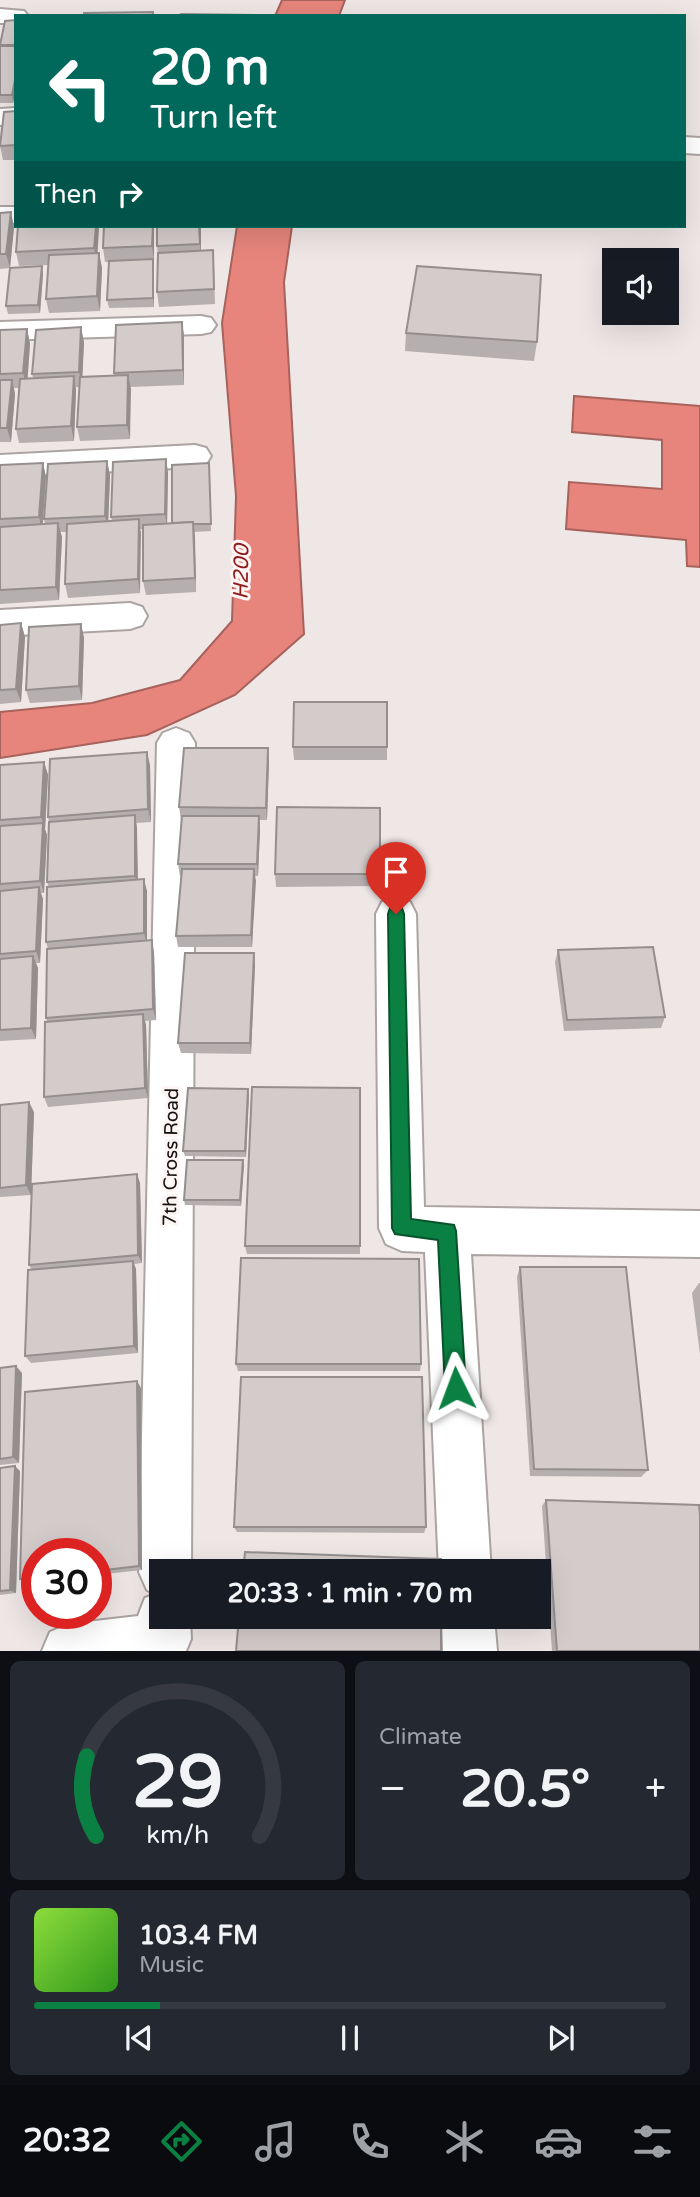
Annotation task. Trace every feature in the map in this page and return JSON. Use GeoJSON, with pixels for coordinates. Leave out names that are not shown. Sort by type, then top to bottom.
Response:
{"type":"FeatureCollection","features":[{"type":"Feature","properties":{"kind":"street"},"geometry":{"type":"LineString","coordinates":[[0,331],[201,325]]}},
{"type":"Feature","properties":{"kind":"street"},"geometry":{"type":"LineString","coordinates":[[0,466],[195,456]]}},
{"type":"Feature","properties":{"kind":"street"},"geometry":{"type":"LineString","coordinates":[[0,623],[131,616]]}},
{"type":"Feature","properties":{"kind":"street","name":"7th Cross Road"},"geometry":{"type":"LineString","coordinates":[[165,1559],[176,743]]}},
{"type":"Feature","properties":{"kind":"street"},"geometry":{"type":"LineString","coordinates":[[396,914],[402,1228],[700,1234]]}},
{"type":"Feature","properties":{"kind":"street"},"geometry":{"type":"LineString","coordinates":[[447,1231],[465,1559]]}},
{"type":"Feature","properties":{"kind":"street"},"geometry":{"type":"LineString","coordinates":[[69,1651],[160,1629]]}},
{"type":"Feature","properties":{"kind":"street"},"geometry":{"type":"LineString","coordinates":[[469,1629],[470,1651]]}},
{"type":"Feature","properties":{"kind":"water"},"geometry":{"type":"Polygon","coordinates":[[[282,0],[345,0],[340,14],[276,14],[282,0]]]}},
{"type":"Feature","properties":{"kind":"water","name":"H200"},"geometry":{"type":"Polygon","coordinates":[[[237,228],[292,228],[284,282],[304,634],[235,695],[147,735],[0,758],[0,712],[92,703],[180,680],[232,621],[236,496],[222,323],[237,228]]]}},
{"type":"Feature","properties":{"kind":"water"},"geometry":{"type":"Polygon","coordinates":[[[574,396],[700,406],[700,567],[687,566],[686,540],[566,529],[569,482],[662,489],[662,440],[572,432],[574,396]]]}},
{"type":"Feature","properties":{"kind":"building"},"geometry":{"type":"Polygon","coordinates":[[[153,12],[153,14],[84,14],[153,12]]]}},
{"type":"Feature","properties":{"kind":"building"},"geometry":{"type":"Polygon","coordinates":[[[14,20],[14,45],[0,45],[5,21],[14,20]]]}},
{"type":"Feature","properties":{"kind":"building"},"geometry":{"type":"Polygon","coordinates":[[[0,46],[14,46],[12,95],[0,95],[0,46]]]}},
{"type":"Feature","properties":{"kind":"building"},"geometry":{"type":"Polygon","coordinates":[[[14,111],[14,145],[0,146],[4,112],[14,111]]]}},
{"type":"Feature","properties":{"kind":"building"},"geometry":{"type":"Polygon","coordinates":[[[11,212],[6,254],[0,254],[0,213],[11,212]]]}},
{"type":"Feature","properties":{"kind":"building"},"geometry":{"type":"Polygon","coordinates":[[[18,228],[96,228],[94,248],[16,252],[18,228]]]}},
{"type":"Feature","properties":{"kind":"building"},"geometry":{"type":"Polygon","coordinates":[[[104,228],[153,228],[152,246],[103,248],[104,228]]]}},
{"type":"Feature","properties":{"kind":"building"},"geometry":{"type":"Polygon","coordinates":[[[157,228],[199,228],[200,244],[157,246],[157,228]]]}},
{"type":"Feature","properties":{"kind":"building"},"geometry":{"type":"Polygon","coordinates":[[[213,250],[214,289],[157,292],[158,253],[213,250]]]}},
{"type":"Feature","properties":{"kind":"building"},"geometry":{"type":"Polygon","coordinates":[[[99,253],[97,296],[46,299],[49,255],[99,253]]]}},
{"type":"Feature","properties":{"kind":"building"},"geometry":{"type":"Polygon","coordinates":[[[153,259],[153,298],[107,300],[109,261],[153,259]]]}},
{"type":"Feature","properties":{"kind":"building"},"geometry":{"type":"Polygon","coordinates":[[[42,266],[38,305],[6,306],[10,268],[42,266]]]}},
{"type":"Feature","properties":{"kind":"building"},"geometry":{"type":"Polygon","coordinates":[[[417,266],[541,275],[537,342],[406,333],[417,266]]]}},
{"type":"Feature","properties":{"kind":"building"},"geometry":{"type":"Polygon","coordinates":[[[182,322],[183,370],[114,373],[116,325],[182,322]]]}},
{"type":"Feature","properties":{"kind":"building"},"geometry":{"type":"Polygon","coordinates":[[[81,327],[79,372],[32,374],[36,330],[81,327]]]}},
{"type":"Feature","properties":{"kind":"building"},"geometry":{"type":"Polygon","coordinates":[[[27,329],[23,373],[0,374],[0,330],[27,329]]]}},
{"type":"Feature","properties":{"kind":"building"},"geometry":{"type":"Polygon","coordinates":[[[128,375],[127,425],[77,427],[80,377],[128,375]]]}},
{"type":"Feature","properties":{"kind":"building"},"geometry":{"type":"Polygon","coordinates":[[[74,376],[71,426],[16,429],[20,379],[74,376]]]}},
{"type":"Feature","properties":{"kind":"building"},"geometry":{"type":"Polygon","coordinates":[[[0,380],[12,380],[7,428],[0,428],[0,380]]]}},
{"type":"Feature","properties":{"kind":"building"},"geometry":{"type":"Polygon","coordinates":[[[166,459],[165,514],[111,517],[113,462],[166,459]]]}},
{"type":"Feature","properties":{"kind":"building"},"geometry":{"type":"Polygon","coordinates":[[[107,461],[105,516],[44,519],[48,464],[107,461]]]}},
{"type":"Feature","properties":{"kind":"building"},"geometry":{"type":"Polygon","coordinates":[[[43,463],[39,517],[0,519],[0,465],[43,463]]]}},
{"type":"Feature","properties":{"kind":"building"},"geometry":{"type":"Polygon","coordinates":[[[209,463],[211,524],[172,523],[172,465],[209,463]]]}},
{"type":"Feature","properties":{"kind":"building"},"geometry":{"type":"Polygon","coordinates":[[[139,519],[138,579],[65,584],[67,524],[139,519]]]}},
{"type":"Feature","properties":{"kind":"building"},"geometry":{"type":"Polygon","coordinates":[[[193,522],[195,578],[143,581],[143,525],[193,522]]]}},
{"type":"Feature","properties":{"kind":"building"},"geometry":{"type":"Polygon","coordinates":[[[58,523],[56,587],[0,590],[0,527],[58,523]]]}},
{"type":"Feature","properties":{"kind":"building"},"geometry":{"type":"Polygon","coordinates":[[[21,623],[16,689],[0,690],[0,625],[21,623]]]}},
{"type":"Feature","properties":{"kind":"building"},"geometry":{"type":"Polygon","coordinates":[[[81,624],[79,686],[26,690],[29,627],[81,624]]]}},
{"type":"Feature","properties":{"kind":"building"},"geometry":{"type":"Polygon","coordinates":[[[294,702],[387,702],[387,747],[293,747],[294,702]]]}},
{"type":"Feature","properties":{"kind":"building"},"geometry":{"type":"Polygon","coordinates":[[[184,748],[268,748],[266,808],[179,807],[184,748]]]}},
{"type":"Feature","properties":{"kind":"building"},"geometry":{"type":"Polygon","coordinates":[[[147,752],[148,809],[48,817],[50,759],[147,752]]]}},
{"type":"Feature","properties":{"kind":"building"},"geometry":{"type":"Polygon","coordinates":[[[44,762],[41,817],[0,820],[0,765],[44,762]]]}},
{"type":"Feature","properties":{"kind":"building"},"geometry":{"type":"Polygon","coordinates":[[[277,807],[380,808],[380,874],[275,874],[277,807]]]}},
{"type":"Feature","properties":{"kind":"building"},"geometry":{"type":"Polygon","coordinates":[[[135,815],[135,876],[47,882],[49,822],[135,815]]]}},
{"type":"Feature","properties":{"kind":"building"},"geometry":{"type":"Polygon","coordinates":[[[182,816],[259,816],[257,864],[178,864],[182,816]]]}},
{"type":"Feature","properties":{"kind":"building"},"geometry":{"type":"Polygon","coordinates":[[[43,823],[40,881],[0,884],[0,826],[43,823]]]}},
{"type":"Feature","properties":{"kind":"building"},"geometry":{"type":"Polygon","coordinates":[[[182,869],[254,869],[251,935],[176,936],[182,869]]]}},
{"type":"Feature","properties":{"kind":"building"},"geometry":{"type":"Polygon","coordinates":[[[144,879],[144,933],[46,942],[47,887],[144,879]]]}},
{"type":"Feature","properties":{"kind":"building"},"geometry":{"type":"Polygon","coordinates":[[[39,887],[36,951],[0,954],[0,891],[39,887]]]}},
{"type":"Feature","properties":{"kind":"building"},"geometry":{"type":"Polygon","coordinates":[[[152,940],[153,1009],[46,1018],[47,949],[152,940]]]}},
{"type":"Feature","properties":{"kind":"building"},"geometry":{"type":"Polygon","coordinates":[[[653,947],[665,1017],[567,1020],[558,950],[653,947]]]}},
{"type":"Feature","properties":{"kind":"building"},"geometry":{"type":"Polygon","coordinates":[[[185,953],[254,953],[250,1043],[178,1043],[185,953]]]}},
{"type":"Feature","properties":{"kind":"building"},"geometry":{"type":"Polygon","coordinates":[[[33,956],[31,1028],[0,1030],[0,959],[33,956]]]}},
{"type":"Feature","properties":{"kind":"building"},"geometry":{"type":"Polygon","coordinates":[[[143,1014],[145,1088],[44,1097],[45,1022],[143,1014]]]}},
{"type":"Feature","properties":{"kind":"building"},"geometry":{"type":"Polygon","coordinates":[[[252,1087],[360,1088],[360,1246],[245,1246],[252,1087]]]}},
{"type":"Feature","properties":{"kind":"building"},"geometry":{"type":"Polygon","coordinates":[[[188,1088],[248,1089],[245,1151],[183,1151],[188,1088]]]}},
{"type":"Feature","properties":{"kind":"building"},"geometry":{"type":"Polygon","coordinates":[[[29,1102],[26,1185],[0,1188],[0,1105],[29,1102]]]}},
{"type":"Feature","properties":{"kind":"building"},"geometry":{"type":"Polygon","coordinates":[[[187,1160],[243,1160],[240,1200],[184,1200],[187,1160]]]}},
{"type":"Feature","properties":{"kind":"building"},"geometry":{"type":"Polygon","coordinates":[[[137,1174],[138,1255],[29,1265],[32,1184],[137,1174]]]}},
{"type":"Feature","properties":{"kind":"building"},"geometry":{"type":"Polygon","coordinates":[[[241,1258],[419,1259],[421,1364],[236,1364],[241,1258]]]}},
{"type":"Feature","properties":{"kind":"building"},"geometry":{"type":"Polygon","coordinates":[[[133,1261],[134,1346],[25,1356],[28,1270],[133,1261]]]}},
{"type":"Feature","properties":{"kind":"building"},"geometry":{"type":"Polygon","coordinates":[[[520,1267],[626,1267],[648,1470],[534,1469],[520,1267]]]}},
{"type":"Feature","properties":{"kind":"building"},"geometry":{"type":"Polygon","coordinates":[[[16,1366],[13,1457],[0,1459],[0,1368],[16,1366]]]}},
{"type":"Feature","properties":{"kind":"building"},"geometry":{"type":"Polygon","coordinates":[[[241,1377],[422,1377],[426,1527],[234,1527],[241,1377]]]}},
{"type":"Feature","properties":{"kind":"building"},"geometry":{"type":"Polygon","coordinates":[[[137,1381],[139,1566],[112,1569],[112,1538],[21,1538],[25,1392],[137,1381]]]}},
{"type":"Feature","properties":{"kind":"building"},"geometry":{"type":"Polygon","coordinates":[[[15,1466],[10,1590],[0,1591],[0,1468],[15,1466]]]}},
{"type":"Feature","properties":{"kind":"building"},"geometry":{"type":"Polygon","coordinates":[[[546,1500],[699,1505],[700,1651],[557,1651],[546,1500]]]}},
{"type":"Feature","properties":{"kind":"building"},"geometry":{"type":"Polygon","coordinates":[[[245,1552],[441,1559],[244,1559],[245,1552]]]}},
{"type":"Feature","properties":{"kind":"building"},"geometry":{"type":"Polygon","coordinates":[[[238,1629],[441,1629],[441,1651],[236,1651],[238,1629]]]}},
{"type":"Feature","properties":{"kind":"route"},"geometry":{"type":"LineString","coordinates":[[396,914],[402,1228],[447,1231],[456,1388]]}}]}
